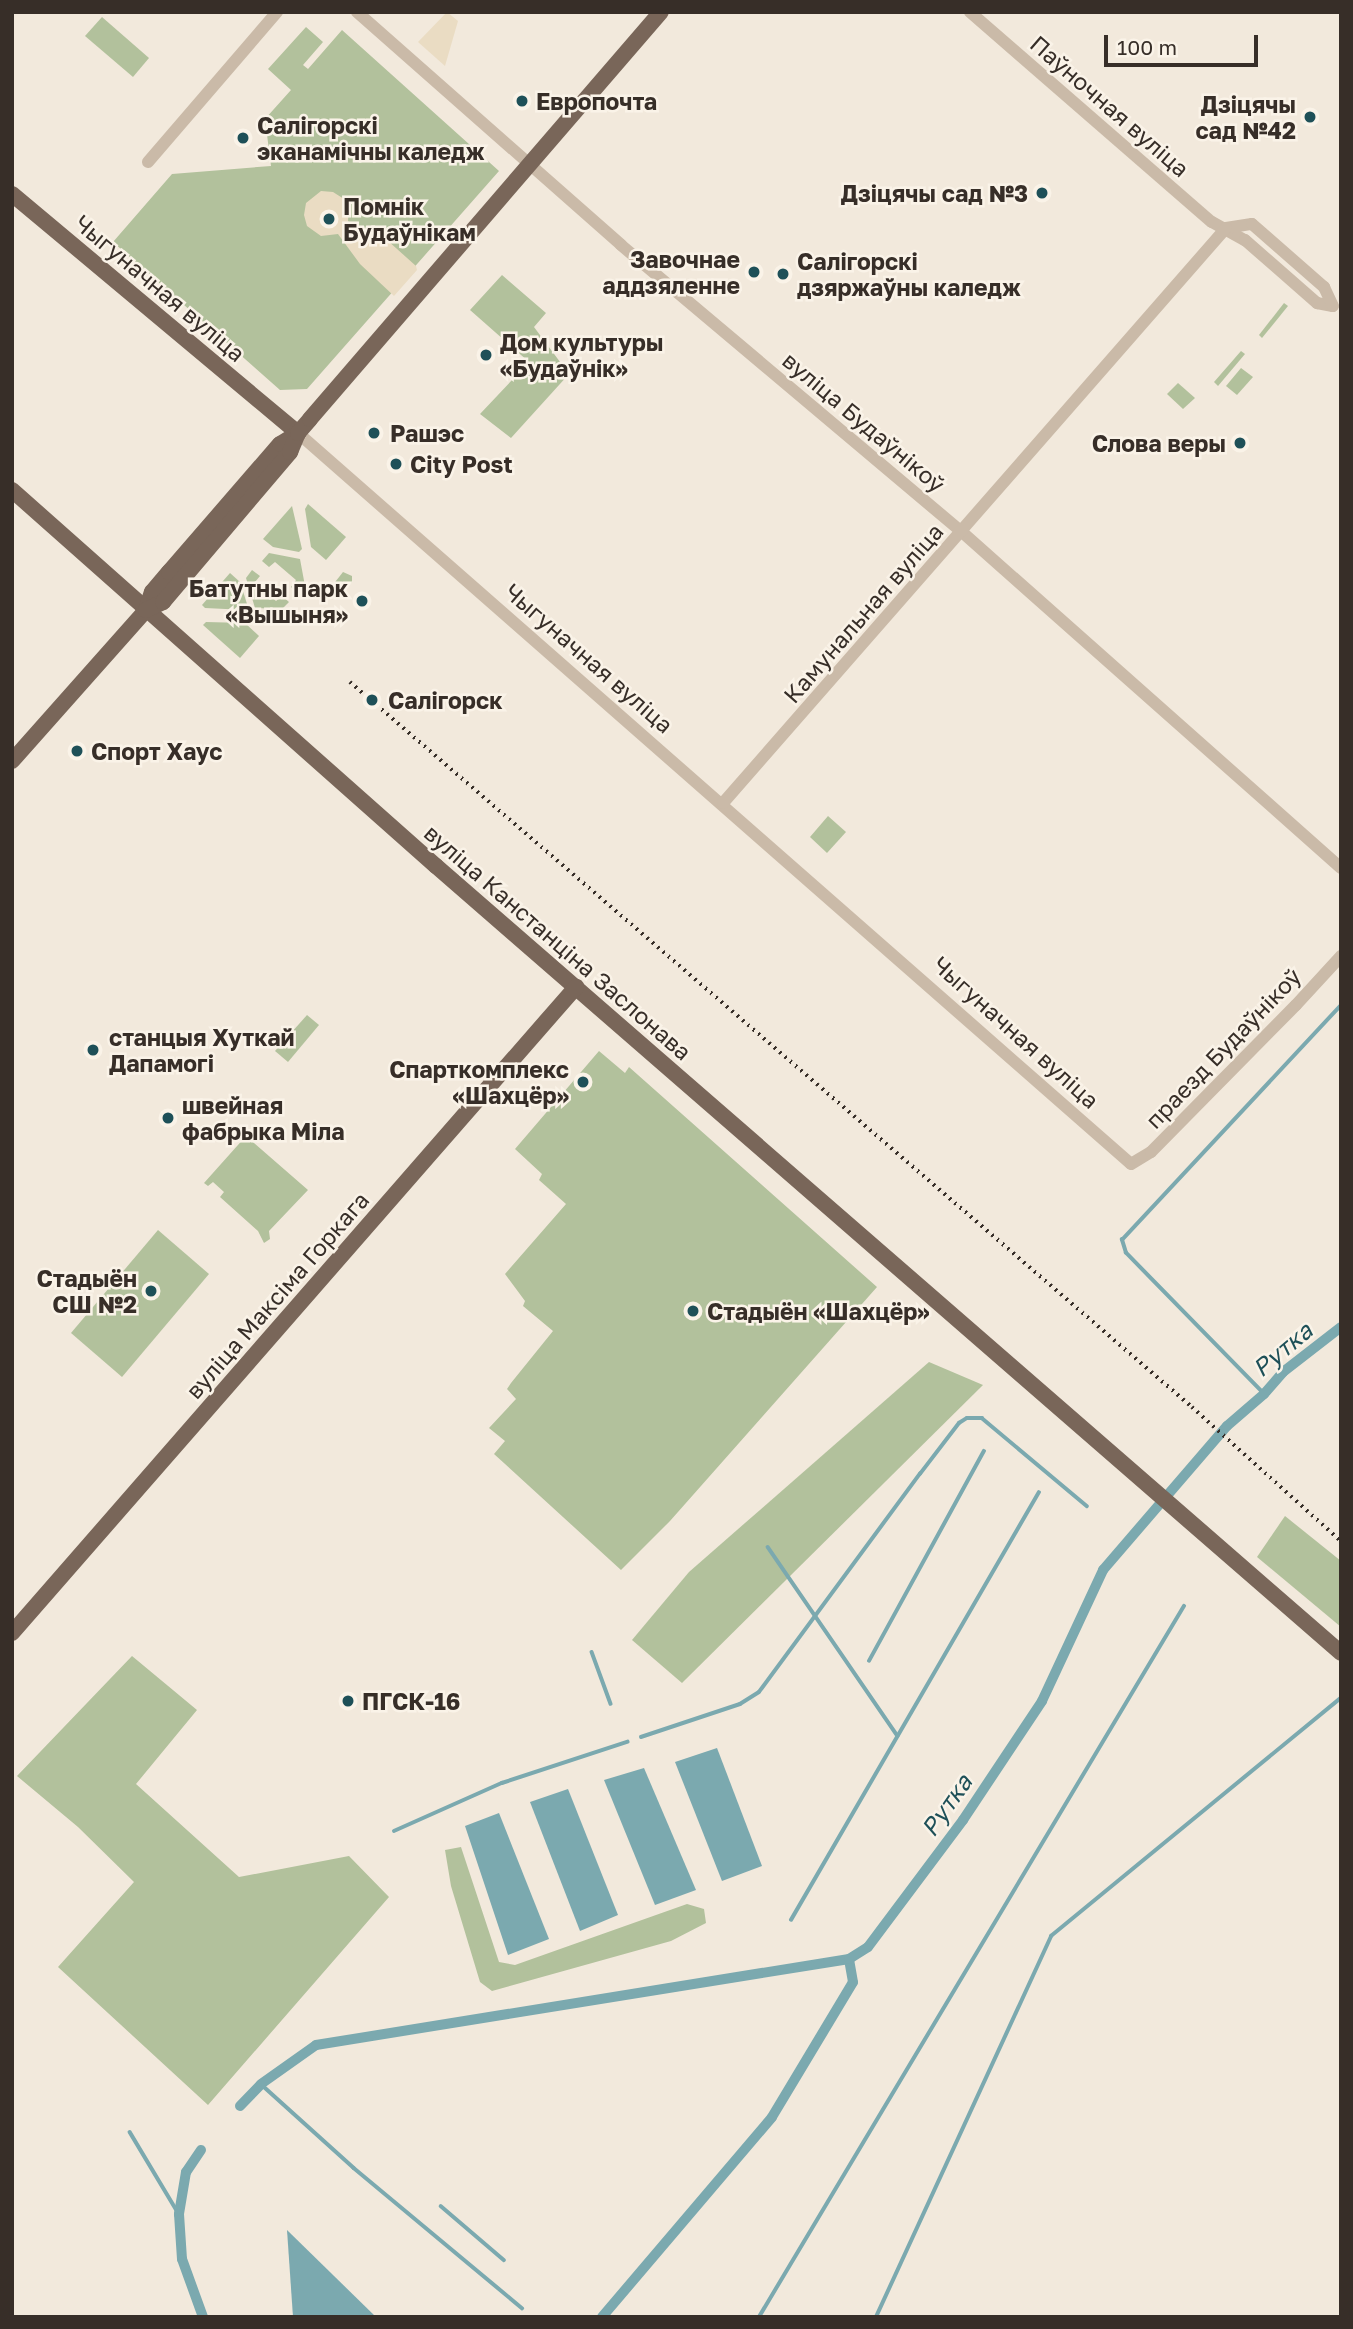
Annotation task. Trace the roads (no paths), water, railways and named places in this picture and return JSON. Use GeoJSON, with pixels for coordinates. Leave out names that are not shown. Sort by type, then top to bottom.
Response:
{"type":"FeatureCollection","features":[{"type":"Feature","properties":{"kind":"main road"},"geometry":{"type":"LineString","coordinates":[[12,761],[146,610],[163,602],[290,452],[298,433],[661,12]]}},
{"type":"Feature","properties":{"kind":"main road","name":"Чыгуначная вуліца"},"geometry":{"type":"LineString","coordinates":[[12,194],[298,433]]}},
{"type":"Feature","properties":{"kind":"main road","name":"вуліца Канстанціна Заслонава"},"geometry":{"type":"LineString","coordinates":[[12,490],[576,987],[1341,1654]]}},
{"type":"Feature","properties":{"kind":"main road","name":"вуліца Максіма Горкага"},"geometry":{"type":"LineString","coordinates":[[12,1633],[576,987]]}},
{"type":"Feature","properties":{"kind":"street"},"geometry":{"type":"LineString","coordinates":[[148,162],[277,12]]}},
{"type":"Feature","properties":{"kind":"street","name":"вуліца Будаўнікоў"},"geometry":{"type":"LineString","coordinates":[[357,12],[529,166],[962,532],[1341,868]]}},
{"type":"Feature","properties":{"kind":"street","name":"Паўночная вуліца"},"geometry":{"type":"LineString","coordinates":[[970,12],[1212,222],[1245,240],[1317,303],[1333,306],[1324,287],[1252,224],[1226,228]]}},
{"type":"Feature","properties":{"kind":"street","name":"Камунальная вуліца"},"geometry":{"type":"LineString","coordinates":[[723,803],[1226,228]]}},
{"type":"Feature","properties":{"kind":"street","name":"Чыгуначная вуліца"},"geometry":{"type":"LineString","coordinates":[[298,433],[723,803],[1131,1164]]}},
{"type":"Feature","properties":{"kind":"street","name":"праезд Будаўнікоў"},"geometry":{"type":"LineString","coordinates":[[1131,1164],[1151,1152],[1341,956]]}},
{"type":"Feature","properties":{"kind":"water"},"geometry":{"type":"Polygon","coordinates":[[[717,1748],[762,1866],[722,1881],[675,1762],[717,1748]]]}},
{"type":"Feature","properties":{"kind":"water"},"geometry":{"type":"Polygon","coordinates":[[[644,1768],[696,1890],[655,1905],[604,1780],[644,1768]]]}},
{"type":"Feature","properties":{"kind":"water"},"geometry":{"type":"Polygon","coordinates":[[[568,1789],[618,1915],[580,1931],[530,1802],[568,1789]]]}},
{"type":"Feature","properties":{"kind":"water"},"geometry":{"type":"Polygon","coordinates":[[[499,1813],[549,1939],[508,1955],[465,1826],[499,1813]]]}},
{"type":"Feature","properties":{"kind":"water"},"geometry":{"type":"Polygon","coordinates":[[[287,2230],[376,2317],[293,2317],[287,2230]]]}},
{"type":"Feature","properties":{"kind":"waterway"},"geometry":{"type":"LineString","coordinates":[[1264,1394],[1126,1253],[1122,1240],[1341,1005]]}},
{"type":"Feature","properties":{"kind":"waterway","name":"Рутка"},"geometry":{"type":"LineString","coordinates":[[602,2317],[772,2117],[853,1982],[849,1959],[868,1947],[963,1820],[1042,1701],[1103,1570],[1227,1426],[1264,1394],[1283,1372],[1341,1327]]}},
{"type":"Feature","properties":{"kind":"waterway"},"geometry":{"type":"LineString","coordinates":[[641,1737],[740,1704],[759,1692],[920,1474],[959,1423],[967,1418],[982,1418],[1087,1506]]}},
{"type":"Feature","properties":{"kind":"waterway"},"geometry":{"type":"LineString","coordinates":[[869,1661],[984,1451]]}},
{"type":"Feature","properties":{"kind":"waterway"},"geometry":{"type":"LineString","coordinates":[[791,1920],[1039,1493]]}},
{"type":"Feature","properties":{"kind":"waterway"},"geometry":{"type":"LineString","coordinates":[[768,1547],[898,1736]]}},
{"type":"Feature","properties":{"kind":"waterway"},"geometry":{"type":"LineString","coordinates":[[759,2317],[1184,1606]]}},
{"type":"Feature","properties":{"kind":"waterway"},"geometry":{"type":"LineString","coordinates":[[592,1652],[611,1704]]}},
{"type":"Feature","properties":{"kind":"waterway"},"geometry":{"type":"LineString","coordinates":[[876,2317],[1051,1936],[1341,1698]]}},
{"type":"Feature","properties":{"kind":"waterway"},"geometry":{"type":"LineString","coordinates":[[394,1831],[502,1783],[627,1742]]}},
{"type":"Feature","properties":{"kind":"waterway"},"geometry":{"type":"LineString","coordinates":[[240,2106],[261,2084],[316,2045],[849,1959]]}},
{"type":"Feature","properties":{"kind":"waterway"},"geometry":{"type":"LineString","coordinates":[[261,2084],[354,2168],[522,2308]]}},
{"type":"Feature","properties":{"kind":"waterway"},"geometry":{"type":"LineString","coordinates":[[130,2132],[179,2214]]}},
{"type":"Feature","properties":{"kind":"waterway"},"geometry":{"type":"LineString","coordinates":[[201,2150],[186,2172],[179,2214],[182,2259],[203,2317]]}},
{"type":"Feature","properties":{"kind":"waterway"},"geometry":{"type":"LineString","coordinates":[[441,2206],[504,2260]]}},
{"type":"Feature","properties":{"kind":"railway"},"geometry":{"type":"LineString","coordinates":[[350,682],[1192,1407],[1341,1541]]}},
{"type":"Feature","properties":{"kind":"place","name":"Европочта"},"geometry":{"type":"Point","coordinates":[522,101]}},
{"type":"Feature","properties":{"kind":"place","name":"Дзіцячы сад №42"},"geometry":{"type":"Point","coordinates":[1310,117]}},
{"type":"Feature","properties":{"kind":"place","name":"Салігорскі эканамічны каледж"},"geometry":{"type":"Point","coordinates":[243,138]}},
{"type":"Feature","properties":{"kind":"place","name":"Дзіцячы сад №3"},"geometry":{"type":"Point","coordinates":[1042,193]}},
{"type":"Feature","properties":{"kind":"place","name":"Помнік Будаўнікам"},"geometry":{"type":"Point","coordinates":[329,219]}},
{"type":"Feature","properties":{"kind":"place","name":"Завочнае аддзяленне"},"geometry":{"type":"Point","coordinates":[754,272]}},
{"type":"Feature","properties":{"kind":"place","name":"Салігорскі дзяржаўны каледж"},"geometry":{"type":"Point","coordinates":[783,274]}},
{"type":"Feature","properties":{"kind":"place","name":"Дом культуры «Будаўнік»"},"geometry":{"type":"Point","coordinates":[486,355]}},
{"type":"Feature","properties":{"kind":"place","name":"Рашэс"},"geometry":{"type":"Point","coordinates":[374,433]}},
{"type":"Feature","properties":{"kind":"place","name":"Слова веры"},"geometry":{"type":"Point","coordinates":[1240,443]}},
{"type":"Feature","properties":{"kind":"place","name":"City Post"},"geometry":{"type":"Point","coordinates":[396,464]}},
{"type":"Feature","properties":{"kind":"place","name":"Батутны парк «Вышыня»"},"geometry":{"type":"Point","coordinates":[362,601]}},
{"type":"Feature","properties":{"kind":"place","name":"Салігорск"},"geometry":{"type":"Point","coordinates":[372,700]}},
{"type":"Feature","properties":{"kind":"place","name":"Спорт Хаус"},"geometry":{"type":"Point","coordinates":[77,751]}},
{"type":"Feature","properties":{"kind":"place","name":"станцыя Хуткай Дапамогі"},"geometry":{"type":"Point","coordinates":[93,1050]}},
{"type":"Feature","properties":{"kind":"place","name":"Спарткомплекс «Шахцёр»"},"geometry":{"type":"Point","coordinates":[583,1082]}},
{"type":"Feature","properties":{"kind":"place","name":"швейная фабрыка Міла"},"geometry":{"type":"Point","coordinates":[168,1118]}},
{"type":"Feature","properties":{"kind":"place","name":"Стадыён СШ №2"},"geometry":{"type":"Point","coordinates":[151,1291]}},
{"type":"Feature","properties":{"kind":"place","name":"Стадыён «Шахцёр»"},"geometry":{"type":"Point","coordinates":[693,1311]}},
{"type":"Feature","properties":{"kind":"place","name":"ПГСК-16"},"geometry":{"type":"Point","coordinates":[348,1701]}}]}
